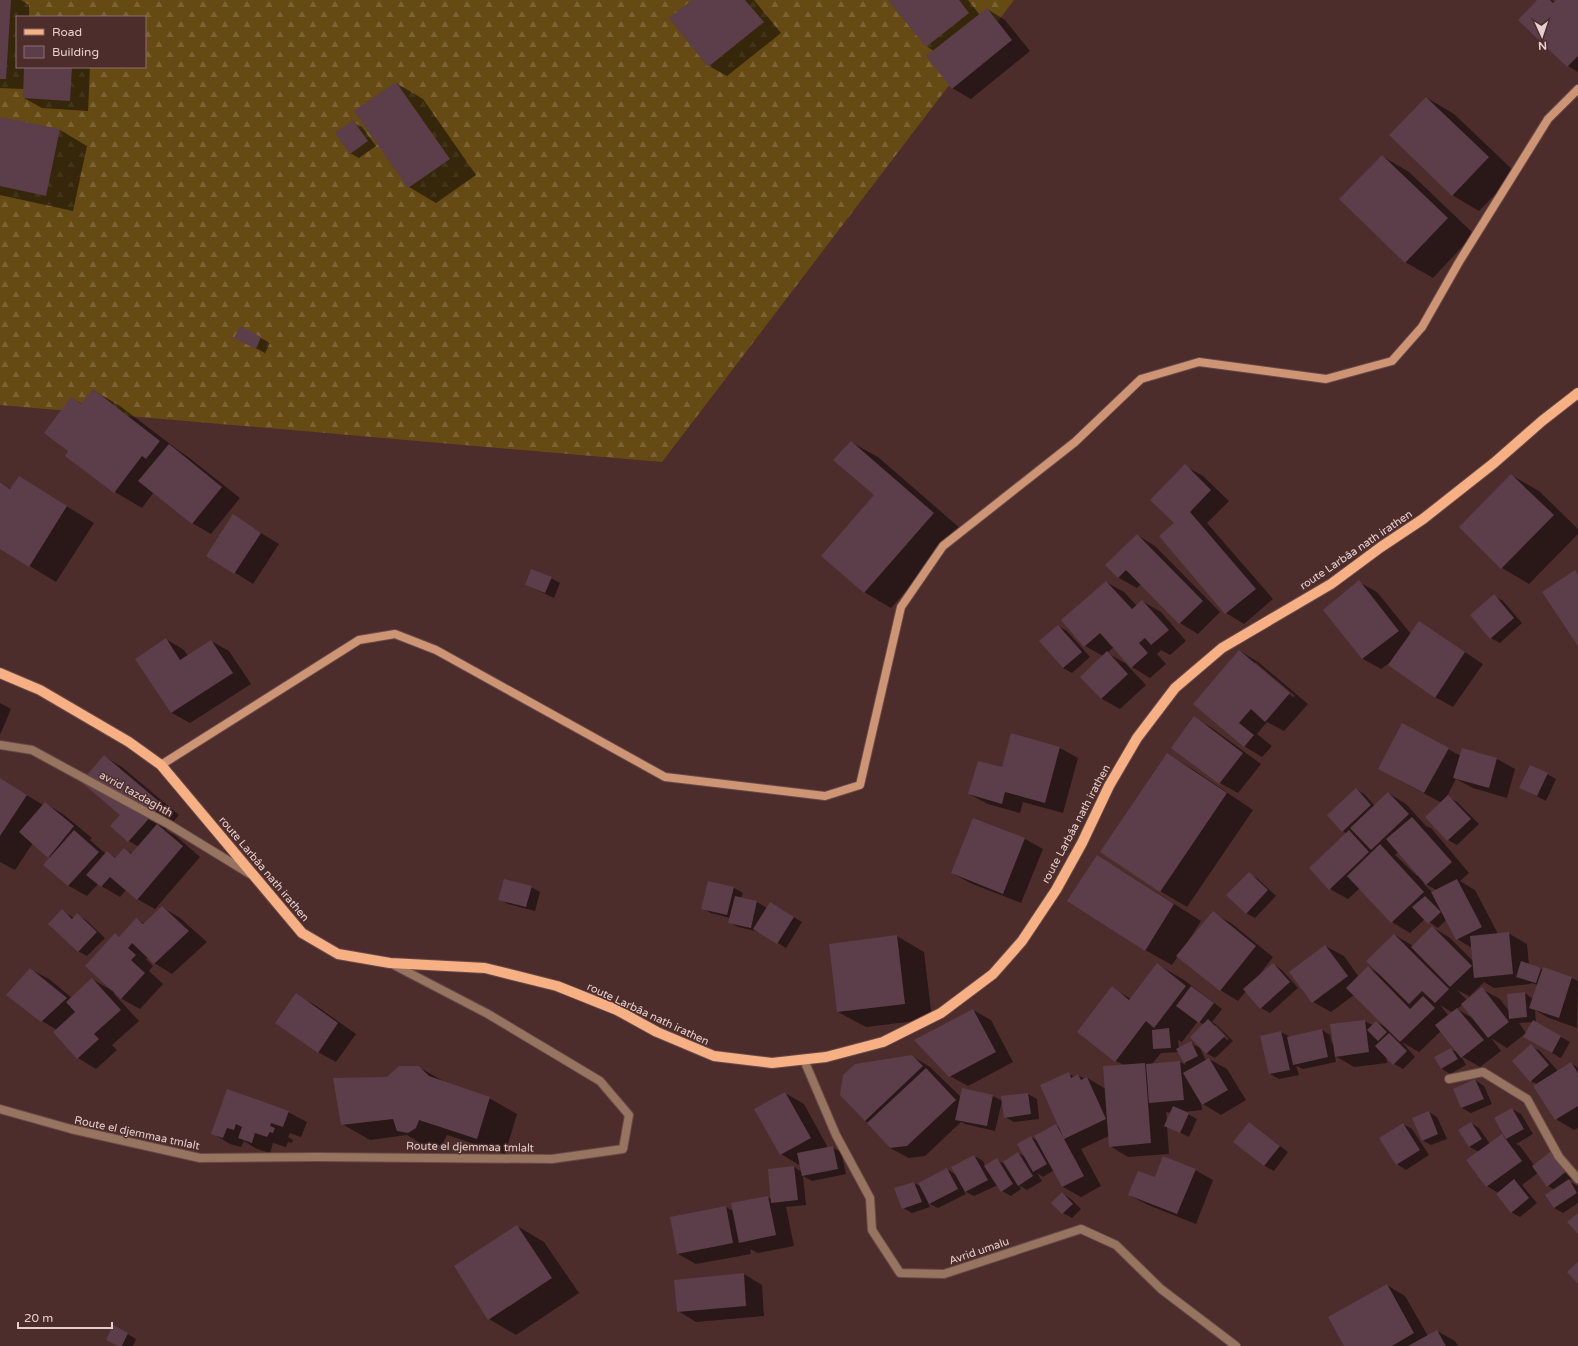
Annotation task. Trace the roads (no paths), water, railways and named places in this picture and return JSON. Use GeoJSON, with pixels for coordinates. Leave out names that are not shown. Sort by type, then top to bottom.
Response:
{"type":"FeatureCollection","features":[{"type":"Feature","properties":{"kind":"main road","name":"route Larbâa nath irathen"},"geometry":{"type":"LineString","coordinates":[[0,672],[40,690],[129,742],[161,765],[302,933],[338,954],[390,963],[485,968],[557,986],[617,1010],[657,1032],[714,1056],[772,1063],[826,1057],[883,1042],[941,1013],[993,974],[1022,941],[1052,896],[1082,843],[1109,786],[1133,745],[1175,688],[1222,648],[1331,584],[1381,547],[1423,519],[1494,463],[1542,421],[1578,393]]}},
{"type":"Feature","properties":{"kind":"street"},"geometry":{"type":"LineString","coordinates":[[161,765],[359,640],[395,634],[436,650],[665,777],[825,796],[860,785],[901,607],[943,546],[1075,442],[1141,379],[1199,362],[1326,379],[1392,361],[1422,327],[1459,262],[1548,119],[1578,90]]}},
{"type":"Feature","properties":{"kind":"street","name":"avrid tazdaghth"},"geometry":{"type":"LineString","coordinates":[[0,745],[32,750],[170,825],[256,878]]}},
{"type":"Feature","properties":{"kind":"street","name":"Route el djemmaa tmlalt"},"geometry":{"type":"LineString","coordinates":[[0,1109],[71,1129],[200,1158],[318,1157],[552,1159],[623,1149],[629,1115],[600,1081],[488,1014],[390,963]]}},
{"type":"Feature","properties":{"kind":"street","name":"Avrid umalu"},"geometry":{"type":"LineString","coordinates":[[804,1060],[836,1135],[870,1198],[872,1230],[900,1274],[944,1274],[1081,1229],[1116,1245],[1161,1289],[1236,1346]]}},
{"type":"Feature","properties":{"kind":"street"},"geometry":{"type":"LineString","coordinates":[[1449,1079],[1483,1072],[1527,1099],[1559,1157],[1578,1179]]}}]}
